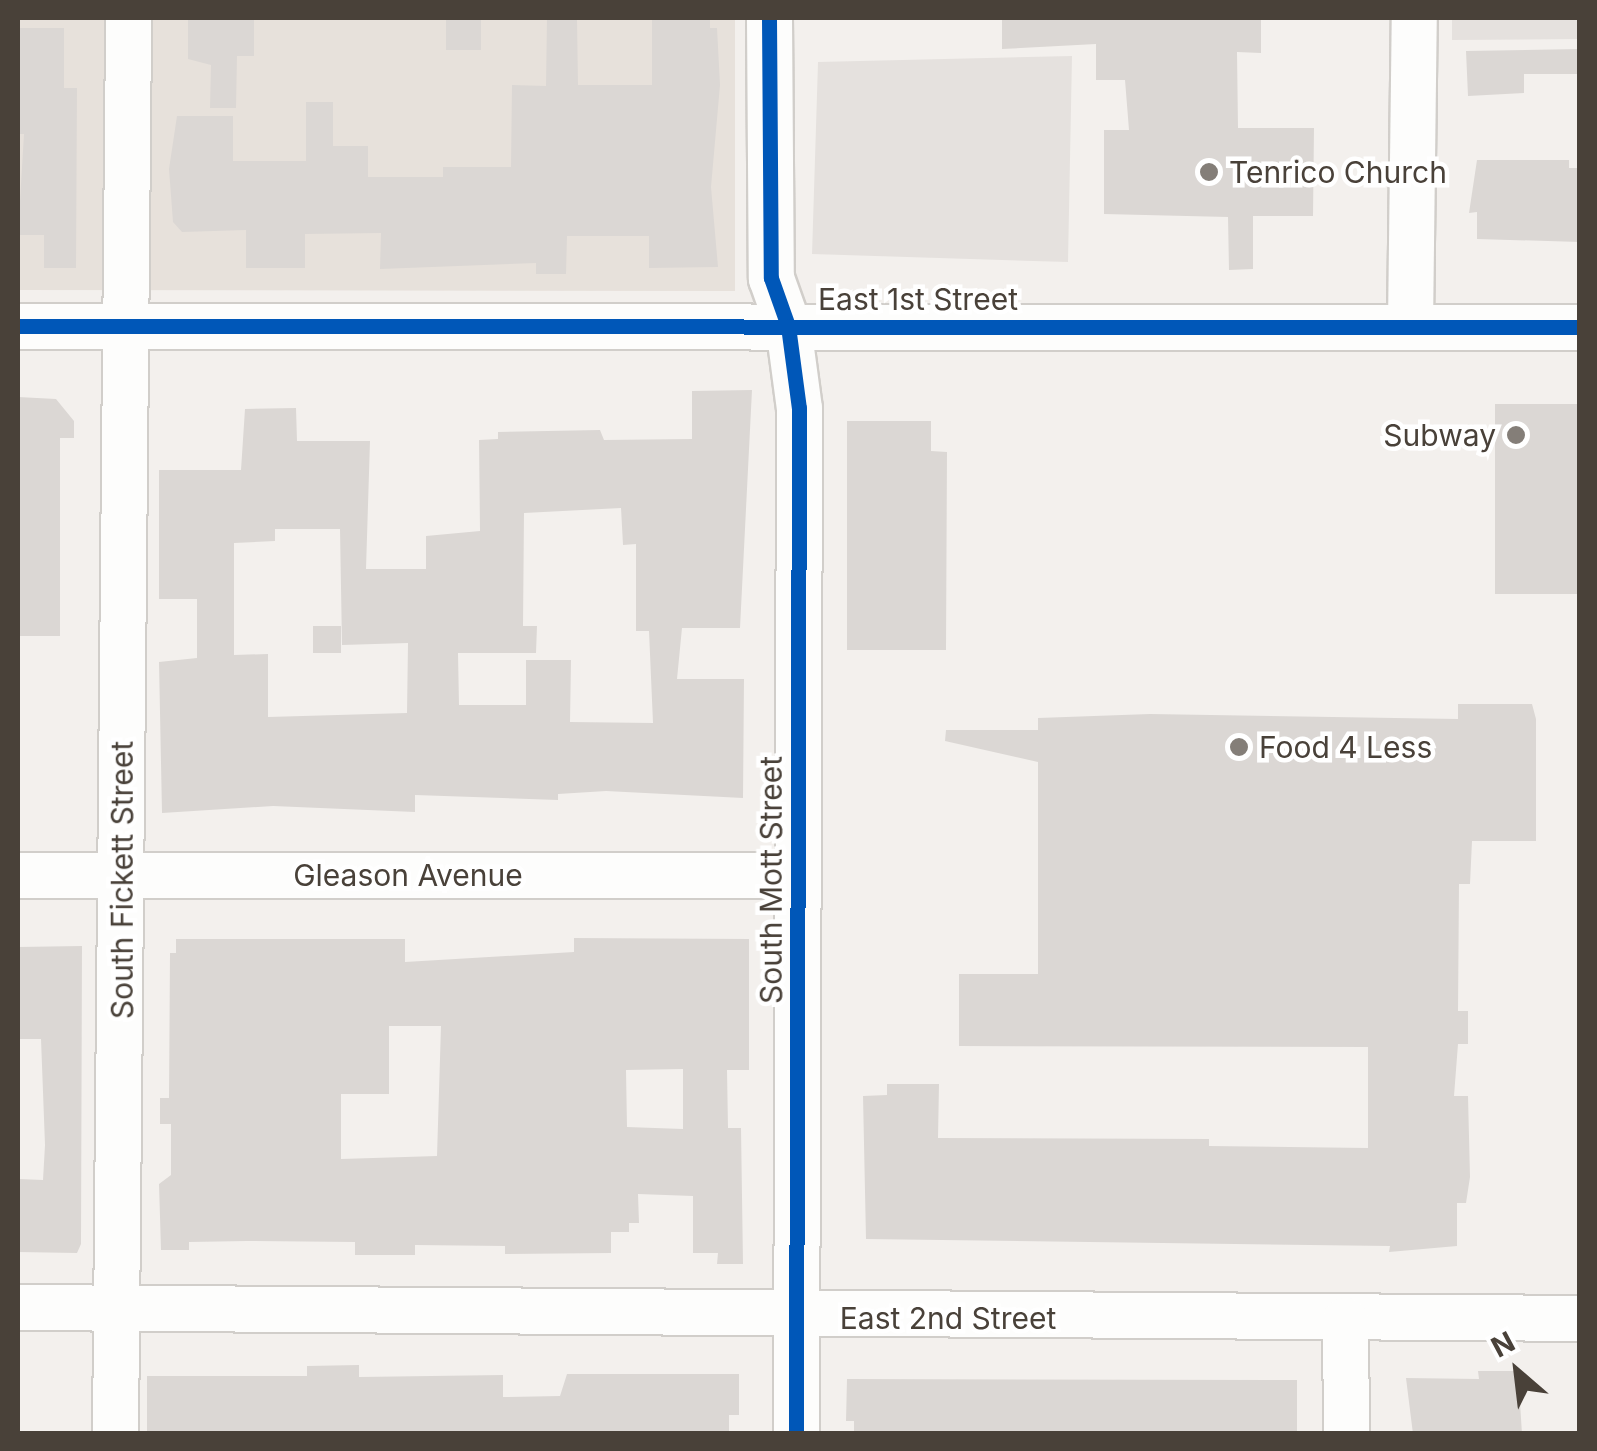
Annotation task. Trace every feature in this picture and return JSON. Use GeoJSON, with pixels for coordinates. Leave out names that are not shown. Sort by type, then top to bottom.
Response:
{"type":"FeatureCollection","features":[{"type":"Feature","properties":{"kind":"street","name":"South Fickett Street"},"geometry":{"type":"LineString","coordinates":[[115,1434],[128,18]]}},
{"type":"Feature","properties":{"kind":"street","name":"South Mott Street"},"geometry":{"type":"LineString","coordinates":[[768,18],[771,278],[788,326],[799,408],[796,1434]]}},
{"type":"Feature","properties":{"kind":"street"},"geometry":{"type":"LineString","coordinates":[[1410,325],[1414,18]]}},
{"type":"Feature","properties":{"kind":"street","name":"East 1st Street"},"geometry":{"type":"LineString","coordinates":[[18,326],[1580,327]]}},
{"type":"Feature","properties":{"kind":"street","name":"Gleason Avenue"},"geometry":{"type":"LineString","coordinates":[[18,875],[798,875]]}},
{"type":"Feature","properties":{"kind":"street","name":"East 2nd Street"},"geometry":{"type":"LineString","coordinates":[[18,1307],[798,1317],[1580,1318]]}},
{"type":"Feature","properties":{"kind":"street"},"geometry":{"type":"LineString","coordinates":[[1345,1320],[1346,1434]]}},
{"type":"Feature","properties":{"kind":"shaded area"},"geometry":{"type":"Polygon","coordinates":[[[18,18],[735,18],[735,291],[18,290],[18,18]]]}},
{"type":"Feature","properties":{"kind":"shaded area"},"geometry":{"type":"Polygon","coordinates":[[[1452,18],[1579,18],[1579,39],[1452,40],[1452,18]]]}},
{"type":"Feature","properties":{"kind":"shaded area"},"geometry":{"type":"Polygon","coordinates":[[[1072,56],[1068,262],[812,254],[818,62],[1072,56]]]}},
{"type":"Feature","properties":{"kind":"building"},"geometry":{"type":"Polygon","coordinates":[[[188,18],[254,18],[254,56],[237,56],[236,108],[210,108],[211,65],[188,59],[188,18]]]}},
{"type":"Feature","properties":{"kind":"building"},"geometry":{"type":"Polygon","coordinates":[[[446,18],[481,18],[481,50],[446,50],[446,18]]]}},
{"type":"Feature","properties":{"kind":"building"},"geometry":{"type":"Polygon","coordinates":[[[547,18],[577,20],[578,85],[652,85],[652,18],[710,18],[710,28],[717,28],[720,85],[711,187],[718,267],[649,268],[649,236],[567,236],[566,274],[536,274],[536,263],[380,269],[381,233],[305,234],[305,268],[246,268],[246,230],[182,232],[173,222],[169,169],[177,116],[233,116],[233,161],[306,161],[306,102],[333,102],[333,146],[368,146],[368,177],[443,177],[443,167],[511,167],[512,85],[546,86],[547,18]]]}},
{"type":"Feature","properties":{"kind":"building"},"geometry":{"type":"Polygon","coordinates":[[[1002,18],[1261,18],[1261,53],[1237,52],[1238,128],[1314,128],[1313,216],[1253,216],[1253,269],[1229,270],[1228,217],[1104,214],[1104,130],[1129,130],[1125,80],[1096,80],[1096,44],[1002,49],[1002,18]]]}},
{"type":"Feature","properties":{"kind":"building"},"geometry":{"type":"Polygon","coordinates":[[[18,28],[64,28],[64,88],[77,88],[76,268],[44,268],[44,235],[18,235],[24,134],[18,134],[18,28]]]}},
{"type":"Feature","properties":{"kind":"building"},"geometry":{"type":"Polygon","coordinates":[[[1580,49],[1580,74],[1524,74],[1524,93],[1468,96],[1466,51],[1580,49]]]}},
{"type":"Feature","properties":{"kind":"building"},"geometry":{"type":"Polygon","coordinates":[[[1477,160],[1569,160],[1569,168],[1580,168],[1580,242],[1477,239],[1477,212],[1469,213],[1477,160]]]}},
{"type":"Feature","properties":{"kind":"building"},"geometry":{"type":"Polygon","coordinates":[[[752,390],[740,628],[682,628],[677,679],[744,679],[743,798],[606,791],[558,794],[558,800],[415,795],[415,812],[273,806],[162,813],[159,662],[197,658],[197,599],[159,599],[159,470],[241,470],[245,409],[296,408],[297,441],[370,441],[366,569],[426,569],[426,536],[480,531],[479,440],[498,439],[498,432],[600,430],[604,440],[692,439],[692,391],[752,390]],[[621,508],[524,513],[523,626],[537,626],[536,653],[458,653],[459,705],[526,705],[526,660],[571,660],[570,722],[653,723],[649,631],[636,631],[636,544],[623,545],[621,508]],[[275,529],[275,541],[234,543],[234,655],[268,654],[268,717],[407,713],[408,643],[342,645],[340,529],[275,529]]]}},
{"type":"Feature","properties":{"kind":"building"},"geometry":{"type":"Polygon","coordinates":[[[18,397],[56,399],[74,421],[74,438],[60,438],[60,636],[18,636],[18,397]]]}},
{"type":"Feature","properties":{"kind":"building"},"geometry":{"type":"Polygon","coordinates":[[[1495,404],[1580,404],[1580,594],[1495,594],[1495,404]]]}},
{"type":"Feature","properties":{"kind":"building"},"geometry":{"type":"Polygon","coordinates":[[[847,421],[931,421],[931,451],[947,452],[946,650],[847,650],[847,421]]]}},
{"type":"Feature","properties":{"kind":"building"},"geometry":{"type":"Polygon","coordinates":[[[313,626],[341,626],[341,653],[313,653],[313,626]]]}},
{"type":"Feature","properties":{"kind":"building"},"geometry":{"type":"Polygon","coordinates":[[[1458,704],[1532,704],[1536,719],[1536,841],[1472,841],[1470,884],[1459,884],[1458,1011],[1468,1011],[1468,1044],[1458,1044],[1454,1096],[1468,1096],[1470,1177],[1466,1203],[1457,1203],[1457,1246],[1389,1252],[1390,1246],[866,1239],[863,1096],[887,1095],[887,1084],[939,1084],[938,1138],[1209,1139],[1209,1146],[1368,1148],[1368,1047],[959,1046],[959,974],[1038,974],[1038,762],[945,741],[946,730],[1038,730],[1038,718],[1150,714],[1458,719],[1458,704]]]}},
{"type":"Feature","properties":{"kind":"building"},"geometry":{"type":"Polygon","coordinates":[[[574,938],[749,939],[749,1070],[727,1070],[728,1128],[741,1128],[743,1264],[717,1264],[718,1253],[693,1253],[693,1196],[638,1194],[639,1223],[629,1223],[629,1232],[611,1232],[611,1253],[505,1254],[505,1246],[415,1245],[415,1255],[355,1255],[355,1242],[247,1241],[189,1242],[189,1250],[161,1250],[159,1184],[171,1175],[171,1124],[160,1124],[160,1098],[169,1098],[170,953],[176,953],[176,939],[405,939],[405,962],[574,952],[574,938]],[[389,1026],[389,1094],[341,1094],[341,1159],[437,1156],[441,1026],[389,1026]],[[683,1069],[626,1070],[627,1127],[683,1129],[683,1069]]]}},
{"type":"Feature","properties":{"kind":"building"},"geometry":{"type":"Polygon","coordinates":[[[82,946],[81,1244],[77,1253],[18,1252],[18,1179],[43,1180],[45,1145],[41,1039],[18,1039],[18,947],[82,946]]]}},
{"type":"Feature","properties":{"kind":"building"},"geometry":{"type":"Polygon","coordinates":[[[359,1365],[359,1377],[503,1375],[503,1397],[560,1396],[567,1374],[739,1374],[739,1415],[729,1415],[729,1434],[147,1434],[147,1376],[307,1376],[307,1366],[359,1365]]]}},
{"type":"Feature","properties":{"kind":"building"},"geometry":{"type":"Polygon","coordinates":[[[1478,1371],[1518,1371],[1522,1434],[1413,1434],[1406,1378],[1479,1379],[1478,1371]]]}},
{"type":"Feature","properties":{"kind":"building"},"geometry":{"type":"Polygon","coordinates":[[[847,1379],[1297,1380],[1297,1434],[854,1434],[854,1421],[846,1421],[847,1379]]]}},
{"type":"Feature","properties":{"kind":"cycle path"},"geometry":{"type":"LineString","coordinates":[[769,18],[771,278],[788,326],[799,408],[796,1434]]}},
{"type":"Feature","properties":{"kind":"cycle path"},"geometry":{"type":"LineString","coordinates":[[18,326],[1580,327]]}},
{"type":"Feature","properties":{"kind":"place","name":"Tenrico Church"},"geometry":{"type":"Point","coordinates":[1209,172]}},
{"type":"Feature","properties":{"kind":"place","name":"Subway"},"geometry":{"type":"Point","coordinates":[1516,435]}},
{"type":"Feature","properties":{"kind":"place","name":"Food 4 Less"},"geometry":{"type":"Point","coordinates":[1239,747]}}]}
